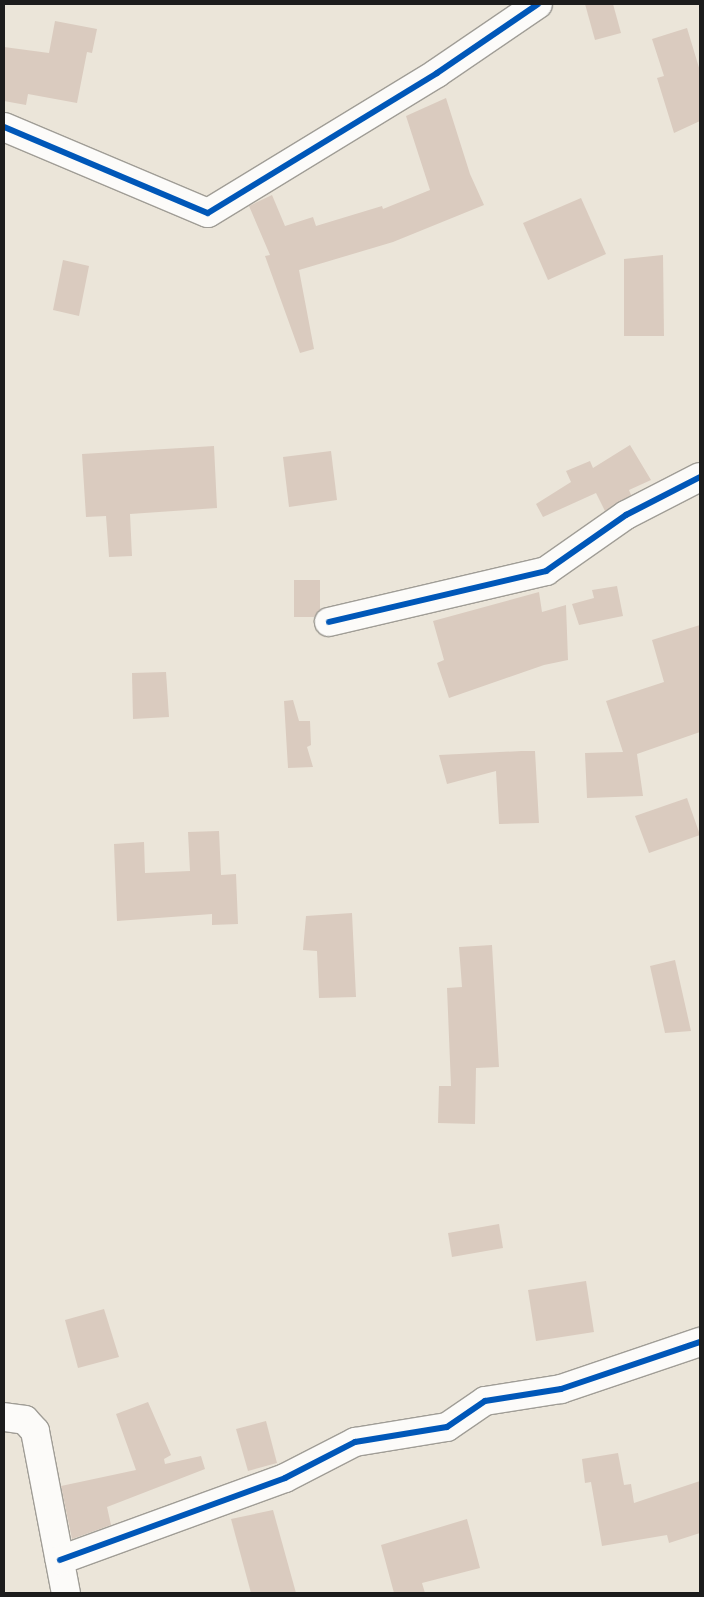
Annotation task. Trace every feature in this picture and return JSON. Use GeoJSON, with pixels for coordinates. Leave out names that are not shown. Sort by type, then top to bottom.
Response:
{"type":"FeatureCollection","features":[{"type":"Feature","properties":{"kind":"street"},"geometry":{"type":"LineString","coordinates":[[4,127],[208,213],[437,73],[538,4]]}},
{"type":"Feature","properties":{"kind":"street"},"geometry":{"type":"LineString","coordinates":[[329,622],[546,571],[626,515],[700,477]]}},
{"type":"Feature","properties":{"kind":"street"},"geometry":{"type":"LineString","coordinates":[[60,1560],[285,1478],[355,1442],[447,1427],[485,1401],[561,1389],[700,1342]]}},
{"type":"Feature","properties":{"kind":"street"},"geometry":{"type":"LineString","coordinates":[[4,1417],[25,1420],[35,1431],[66,1593]]}},
{"type":"Feature","properties":{"kind":"building"},"geometry":{"type":"Polygon","coordinates":[[[585,4],[613,4],[621,33],[595,40],[585,4]]]}},
{"type":"Feature","properties":{"kind":"building"},"geometry":{"type":"Polygon","coordinates":[[[55,21],[97,29],[92,53],[87,52],[77,103],[28,94],[26,105],[4,101],[4,47],[49,53],[55,21]]]}},
{"type":"Feature","properties":{"kind":"building"},"geometry":{"type":"Polygon","coordinates":[[[687,28],[700,71],[700,121],[674,133],[657,78],[664,76],[652,39],[687,28]]]}},
{"type":"Feature","properties":{"kind":"building"},"geometry":{"type":"Polygon","coordinates":[[[446,98],[470,174],[484,205],[393,242],[299,270],[314,349],[300,353],[265,256],[270,255],[249,206],[272,195],[285,226],[313,217],[316,226],[382,206],[383,209],[430,190],[406,116],[446,98]]]}},
{"type":"Feature","properties":{"kind":"building"},"geometry":{"type":"Polygon","coordinates":[[[581,198],[606,254],[548,280],[523,223],[581,198]]]}},
{"type":"Feature","properties":{"kind":"building"},"geometry":{"type":"Polygon","coordinates":[[[663,255],[664,336],[624,336],[624,259],[663,255]]]}},
{"type":"Feature","properties":{"kind":"building"},"geometry":{"type":"Polygon","coordinates":[[[63,260],[89,266],[79,316],[53,310],[63,260]]]}},
{"type":"Feature","properties":{"kind":"building"},"geometry":{"type":"Polygon","coordinates":[[[630,445],[651,480],[629,490],[631,495],[605,511],[596,493],[543,517],[536,504],[571,482],[566,471],[590,461],[593,468],[630,445]]]}},
{"type":"Feature","properties":{"kind":"building"},"geometry":{"type":"Polygon","coordinates":[[[214,446],[217,508],[130,514],[132,556],[109,557],[106,516],[86,517],[82,454],[214,446]]]}},
{"type":"Feature","properties":{"kind":"building"},"geometry":{"type":"Polygon","coordinates":[[[331,451],[337,500],[289,507],[283,457],[331,451]]]}},
{"type":"Feature","properties":{"kind":"building"},"geometry":{"type":"Polygon","coordinates":[[[294,580],[320,580],[320,610],[314,617],[294,617],[294,580]]]}},
{"type":"Feature","properties":{"kind":"building"},"geometry":{"type":"Polygon","coordinates":[[[617,586],[623,616],[579,625],[572,604],[594,598],[592,590],[617,586]]]}},
{"type":"Feature","properties":{"kind":"building"},"geometry":{"type":"Polygon","coordinates":[[[539,592],[542,612],[566,605],[568,660],[544,665],[449,698],[437,663],[444,660],[433,621],[539,592]]]}},
{"type":"Feature","properties":{"kind":"building"},"geometry":{"type":"Polygon","coordinates":[[[700,625],[700,732],[637,754],[643,796],[587,798],[585,753],[623,752],[606,701],[664,682],[652,640],[700,625]]]}},
{"type":"Feature","properties":{"kind":"building"},"geometry":{"type":"Polygon","coordinates":[[[166,672],[169,717],[133,719],[132,673],[166,672]]]}},
{"type":"Feature","properties":{"kind":"building"},"geometry":{"type":"Polygon","coordinates":[[[293,700],[299,721],[310,721],[311,745],[307,747],[313,767],[288,768],[284,701],[293,700]]]}},
{"type":"Feature","properties":{"kind":"building"},"geometry":{"type":"Polygon","coordinates":[[[535,751],[539,823],[499,824],[496,771],[447,784],[439,755],[535,751]]]}},
{"type":"Feature","properties":{"kind":"building"},"geometry":{"type":"Polygon","coordinates":[[[687,798],[700,835],[649,853],[635,816],[687,798]]]}},
{"type":"Feature","properties":{"kind":"building"},"geometry":{"type":"Polygon","coordinates":[[[219,831],[221,875],[236,874],[238,924],[212,925],[212,914],[117,921],[114,844],[144,842],[145,873],[190,871],[188,832],[219,831]]]}},
{"type":"Feature","properties":{"kind":"building"},"geometry":{"type":"Polygon","coordinates":[[[352,913],[356,997],[319,998],[317,951],[303,950],[306,916],[352,913]]]}},
{"type":"Feature","properties":{"kind":"building"},"geometry":{"type":"Polygon","coordinates":[[[492,945],[499,1067],[476,1068],[475,1124],[438,1123],[439,1086],[451,1086],[447,988],[462,987],[459,947],[492,945]]]}},
{"type":"Feature","properties":{"kind":"building"},"geometry":{"type":"Polygon","coordinates":[[[675,960],[691,1031],[665,1033],[650,966],[675,960]]]}},
{"type":"Feature","properties":{"kind":"building"},"geometry":{"type":"Polygon","coordinates":[[[499,1224],[503,1248],[452,1257],[448,1233],[499,1224]]]}},
{"type":"Feature","properties":{"kind":"building"},"geometry":{"type":"Polygon","coordinates":[[[586,1281],[594,1332],[536,1341],[528,1290],[586,1281]]]}},
{"type":"Feature","properties":{"kind":"building"},"geometry":{"type":"Polygon","coordinates":[[[104,1309],[119,1357],[78,1368],[65,1320],[104,1309]]]}},
{"type":"Feature","properties":{"kind":"building"},"geometry":{"type":"Polygon","coordinates":[[[148,1402],[171,1455],[164,1459],[165,1464],[201,1456],[205,1469],[107,1507],[111,1525],[72,1539],[61,1486],[136,1470],[116,1414],[148,1402]]]}},
{"type":"Feature","properties":{"kind":"building"},"geometry":{"type":"Polygon","coordinates":[[[266,1421],[277,1463],[248,1471],[236,1429],[266,1421]]]}},
{"type":"Feature","properties":{"kind":"building"},"geometry":{"type":"Polygon","coordinates":[[[618,1453],[624,1485],[631,1484],[634,1503],[700,1481],[700,1533],[669,1543],[667,1535],[602,1546],[591,1482],[585,1483],[582,1459],[618,1453]]]}},
{"type":"Feature","properties":{"kind":"building"},"geometry":{"type":"Polygon","coordinates":[[[273,1510],[296,1593],[251,1593],[231,1519],[273,1510]]]}},
{"type":"Feature","properties":{"kind":"building"},"geometry":{"type":"Polygon","coordinates":[[[467,1519],[480,1568],[422,1583],[425,1593],[394,1593],[381,1545],[467,1519]]]}},
{"type":"Feature","properties":{"kind":"cycle path"},"geometry":{"type":"LineString","coordinates":[[4,127],[208,213],[437,73],[538,4]]}},
{"type":"Feature","properties":{"kind":"cycle path"},"geometry":{"type":"LineString","coordinates":[[329,622],[546,571],[626,515],[700,477]]}},
{"type":"Feature","properties":{"kind":"cycle path"},"geometry":{"type":"LineString","coordinates":[[60,1560],[285,1478],[355,1442],[447,1427],[485,1401],[561,1389],[700,1342]]}}]}
